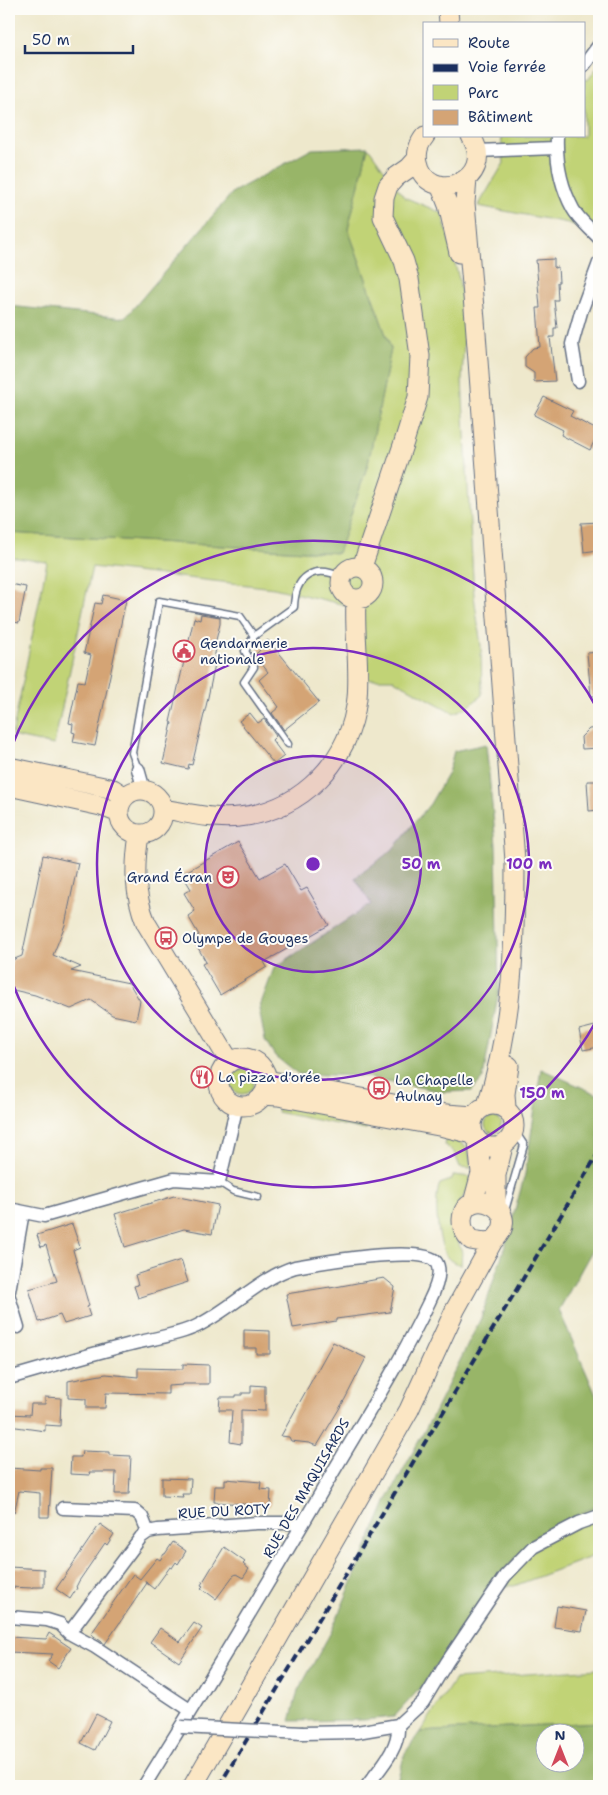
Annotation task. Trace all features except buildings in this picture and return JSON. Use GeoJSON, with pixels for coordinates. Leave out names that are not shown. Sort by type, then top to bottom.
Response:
{"type":"FeatureCollection","features":[{"type":"Feature","properties":{"kind":"main road"},"geometry":{"type":"LineString","coordinates":[[448,9],[449,22]]}},
{"type":"Feature","properties":{"kind":"main road"},"geometry":{"type":"LineString","coordinates":[[424,138],[418,149],[417,159],[420,168],[424,176],[431,182],[440,185],[459,184],[474,171],[477,162],[474,144]]}},
{"type":"Feature","properties":{"kind":"main road"},"geometry":{"type":"LineString","coordinates":[[362,567],[418,397],[420,356],[409,279],[404,261],[383,217],[384,198],[388,186],[417,159]]}},
{"type":"Feature","properties":{"kind":"main road"},"geometry":{"type":"LineString","coordinates":[[467,179],[464,202],[475,320],[514,861],[515,930],[510,994],[498,1072],[478,1124],[480,1173],[472,1203]]}},
{"type":"Feature","properties":{"kind":"main road"},"geometry":{"type":"LineString","coordinates":[[440,185],[448,205],[475,320]]}},
{"type":"Feature","properties":{"kind":"main road"},"geometry":{"type":"LineString","coordinates":[[352,567],[362,567],[373,578],[373,588],[366,597],[356,600],[347,596],[341,582],[344,573],[352,567]]}},
{"type":"Feature","properties":{"kind":"main road"},"geometry":{"type":"LineString","coordinates":[[164,809],[214,817],[239,817],[263,812],[287,804],[305,792],[326,772],[340,752],[348,736],[357,698],[356,600]]}},
{"type":"Feature","properties":{"kind":"main road"},"geometry":{"type":"LineString","coordinates":[[9,767],[113,789],[122,805],[122,823],[129,831],[138,835],[149,834],[158,828],[163,819],[164,809],[160,800],[153,793],[144,790],[134,791],[122,805],[101,806],[9,786]]}},
{"type":"Feature","properties":{"kind":"main road"},"geometry":{"type":"LineString","coordinates":[[138,835],[136,888],[138,903],[146,923],[230,1062]]}},
{"type":"Feature","properties":{"kind":"main road"},"geometry":{"type":"LineString","coordinates":[[193,1786],[408,1410],[455,1310],[503,1226],[496,1175],[503,1146],[510,1139],[514,1130],[514,1121],[506,1108],[505,1094],[520,991],[524,926],[514,861]]}},
{"type":"Feature","properties":{"kind":"main road"},"geometry":{"type":"LineString","coordinates":[[245,1058],[260,1065],[264,1072],[265,1087],[258,1100],[252,1104],[237,1105],[224,1097],[220,1090],[220,1075],[230,1062],[245,1058]]}},
{"type":"Feature","properties":{"kind":"main road"},"geometry":{"type":"LineString","coordinates":[[265,1087],[446,1114],[478,1124]]}},
{"type":"Feature","properties":{"kind":"main road"},"geometry":{"type":"LineString","coordinates":[[478,1124],[497,1104],[506,1108]]}},
{"type":"Feature","properties":{"kind":"main road"},"geometry":{"type":"LineString","coordinates":[[478,1124],[486,1146],[503,1146]]}},
{"type":"Feature","properties":{"kind":"main road"},"geometry":{"type":"LineString","coordinates":[[493,1241],[478,1242],[471,1240],[462,1227],[462,1216],[466,1208],[472,1203],[480,1201],[490,1202],[500,1212]]}},
{"type":"Feature","properties":{"kind":"main road"},"geometry":{"type":"LineString","coordinates":[[455,1310],[468,1263],[466,1235]]}},
{"type":"Feature","properties":{"kind":"street"},"geometry":{"type":"LineString","coordinates":[[586,62],[599,46]]}},
{"type":"Feature","properties":{"kind":"street"},"geometry":{"type":"LineString","coordinates":[[474,144],[557,142],[560,175],[573,210],[599,238]]}},
{"type":"Feature","properties":{"kind":"street"},"geometry":{"type":"LineString","coordinates":[[578,381],[572,344],[581,312],[599,263]]}},
{"type":"Feature","properties":{"kind":"street"},"geometry":{"type":"LineString","coordinates":[[138,769],[144,790]]}},
{"type":"Feature","properties":{"kind":"street"},"geometry":{"type":"LineString","coordinates":[[9,1209],[44,1216],[174,1179],[219,1182],[237,1105]]}},
{"type":"Feature","properties":{"kind":"street"},"geometry":{"type":"LineString","coordinates":[[9,1291],[24,1212]]}},
{"type":"Feature","properties":{"kind":"street","name":"RUE DES MAQUISARDS"},"geometry":{"type":"LineString","coordinates":[[9,1378],[86,1355],[174,1334],[197,1326],[228,1308],[267,1279],[281,1271],[295,1267],[391,1254],[411,1254],[432,1258],[436,1262],[438,1269],[436,1283],[430,1301],[384,1385],[144,1786]]}},
{"type":"Feature","properties":{"kind":"street"},"geometry":{"type":"LineString","coordinates":[[9,1297],[18,1327]]}},
{"type":"Feature","properties":{"kind":"street"},"geometry":{"type":"LineString","coordinates":[[63,1508],[135,1511],[142,1517],[148,1532],[141,1537],[70,1633]]}},
{"type":"Feature","properties":{"kind":"street"},"geometry":{"type":"LineString","coordinates":[[181,1727],[303,1733],[357,1732],[398,1725],[423,1702],[447,1662],[505,1576],[533,1547],[578,1523],[599,1516]]}},
{"type":"Feature","properties":{"kind":"street","name":"RUE DU ROTY"},"geometry":{"type":"LineString","coordinates":[[148,1532],[257,1523],[291,1523],[301,1526]]}},
{"type":"Feature","properties":{"kind":"street"},"geometry":{"type":"LineString","coordinates":[[9,1618],[47,1620],[60,1624],[70,1633],[95,1647],[190,1710]]}},
{"type":"Feature","properties":{"kind":"street"},"geometry":{"type":"LineString","coordinates":[[367,1786],[393,1750],[399,1734],[398,1725]]}},
{"type":"Feature","properties":{"kind":"lane"},"geometry":{"type":"LineString","coordinates":[[288,744],[244,682],[254,667],[245,651],[254,636],[294,606],[295,596],[302,579],[324,572],[342,578]]}},
{"type":"Feature","properties":{"kind":"lane"},"geometry":{"type":"LineString","coordinates":[[138,769],[132,753],[159,602],[240,616],[254,636]]}},
{"type":"Feature","properties":{"kind":"lane"},"geometry":{"type":"LineString","coordinates":[[500,1212],[524,1145],[514,1130]]}},
{"type":"Feature","properties":{"kind":"lane"},"geometry":{"type":"LineString","coordinates":[[219,1182],[233,1192],[258,1197]]}},
{"type":"Feature","properties":{"kind":"green space"},"geometry":{"type":"Polygon","coordinates":[[[599,65],[599,233],[568,223],[478,206],[504,163],[501,138],[586,138],[586,80],[588,80],[599,65]]]}},
{"type":"Feature","properties":{"kind":"green space"},"geometry":{"type":"Polygon","coordinates":[[[368,147],[404,197],[442,213],[459,279],[465,321],[462,380],[474,596],[481,646],[482,695],[468,707],[454,713],[392,679],[362,679],[362,609],[274,588],[92,567],[54,745],[12,736],[47,562],[9,557],[9,533],[338,553],[368,464],[391,349],[348,229],[368,147]]]}},
{"type":"Feature","properties":{"kind":"green space"},"geometry":{"type":"Polygon","coordinates":[[[368,147],[348,229],[391,349],[368,464],[338,553],[9,533],[9,306],[125,318],[233,192],[312,149],[368,147]]]}},
{"type":"Feature","properties":{"kind":"green space"},"geometry":{"type":"Polygon","coordinates":[[[486,744],[496,845],[499,990],[483,1078],[472,1091],[444,1092],[362,1076],[298,1074],[275,1056],[265,1040],[259,1009],[274,968],[371,904],[355,878],[392,850],[430,804],[448,773],[454,751],[486,744]]]}},
{"type":"Feature","properties":{"kind":"green space"},"geometry":{"type":"Polygon","coordinates":[[[541,1069],[599,1095],[599,1238],[559,1310],[599,1402],[599,1504],[536,1536],[504,1570],[423,1685],[394,1717],[363,1720],[290,1721],[298,1691],[331,1632],[387,1500],[435,1411],[481,1318],[505,1246],[525,1174],[541,1069]]]}},
{"type":"Feature","properties":{"kind":"green space"},"geometry":{"type":"Polygon","coordinates":[[[242,1070],[251,1073],[254,1082],[251,1091],[242,1094],[233,1091],[230,1082],[233,1073],[242,1070]]]}},
{"type":"Feature","properties":{"kind":"green space"},"geometry":{"type":"Polygon","coordinates":[[[279,1102],[369,1119],[366,1130],[277,1112],[279,1102]]]}},
{"type":"Feature","properties":{"kind":"green space"},"geometry":{"type":"Polygon","coordinates":[[[490,1117],[496,1117],[501,1122],[499,1131],[490,1133],[485,1128],[485,1122],[490,1117]]]}},
{"type":"Feature","properties":{"kind":"green space"},"geometry":{"type":"Polygon","coordinates":[[[447,1137],[466,1147],[470,1156],[471,1168],[460,1167],[454,1152],[445,1145],[447,1137]]]}},
{"type":"Feature","properties":{"kind":"green space"},"geometry":{"type":"Polygon","coordinates":[[[454,1175],[471,1177],[468,1189],[453,1214],[453,1228],[462,1252],[461,1265],[447,1257],[441,1243],[437,1221],[437,1199],[440,1184],[451,1180],[454,1175]]]}},
{"type":"Feature","properties":{"kind":"green space"},"geometry":{"type":"Polygon","coordinates":[[[599,1504],[599,1554],[514,1586],[494,1585],[504,1570],[536,1536],[599,1504]]]}},
{"type":"Feature","properties":{"kind":"green space"},"geometry":{"type":"Polygon","coordinates":[[[599,1669],[599,1722],[536,1722],[536,1726],[420,1732],[455,1679],[599,1669]]]}},
{"type":"Feature","properties":{"kind":"green space"},"geometry":{"type":"Polygon","coordinates":[[[599,1722],[599,1786],[396,1786],[405,1753],[420,1732],[536,1726],[536,1772],[586,1772],[586,1723],[599,1722]]]}},
{"type":"Feature","properties":{"kind":"railway"},"geometry":{"type":"LineString","coordinates":[[219,1786],[599,1152]]}},
{"type":"Feature","properties":{"kind":"place","name":"Gendarmerie nationale"},"geometry":{"type":"Point","coordinates":[184,651]}},
{"type":"Feature","properties":{"kind":"place","name":"Grand Écran"},"geometry":{"type":"Point","coordinates":[228,877]}},
{"type":"Feature","properties":{"kind":"place","name":"Olympe de Gouges"},"geometry":{"type":"Point","coordinates":[166,938]}},
{"type":"Feature","properties":{"kind":"place","name":"La pizza d'orée"},"geometry":{"type":"Point","coordinates":[202,1077]}},
{"type":"Feature","properties":{"kind":"place","name":"La Chapelle Aulnay"},"geometry":{"type":"Point","coordinates":[379,1088]}}]}
